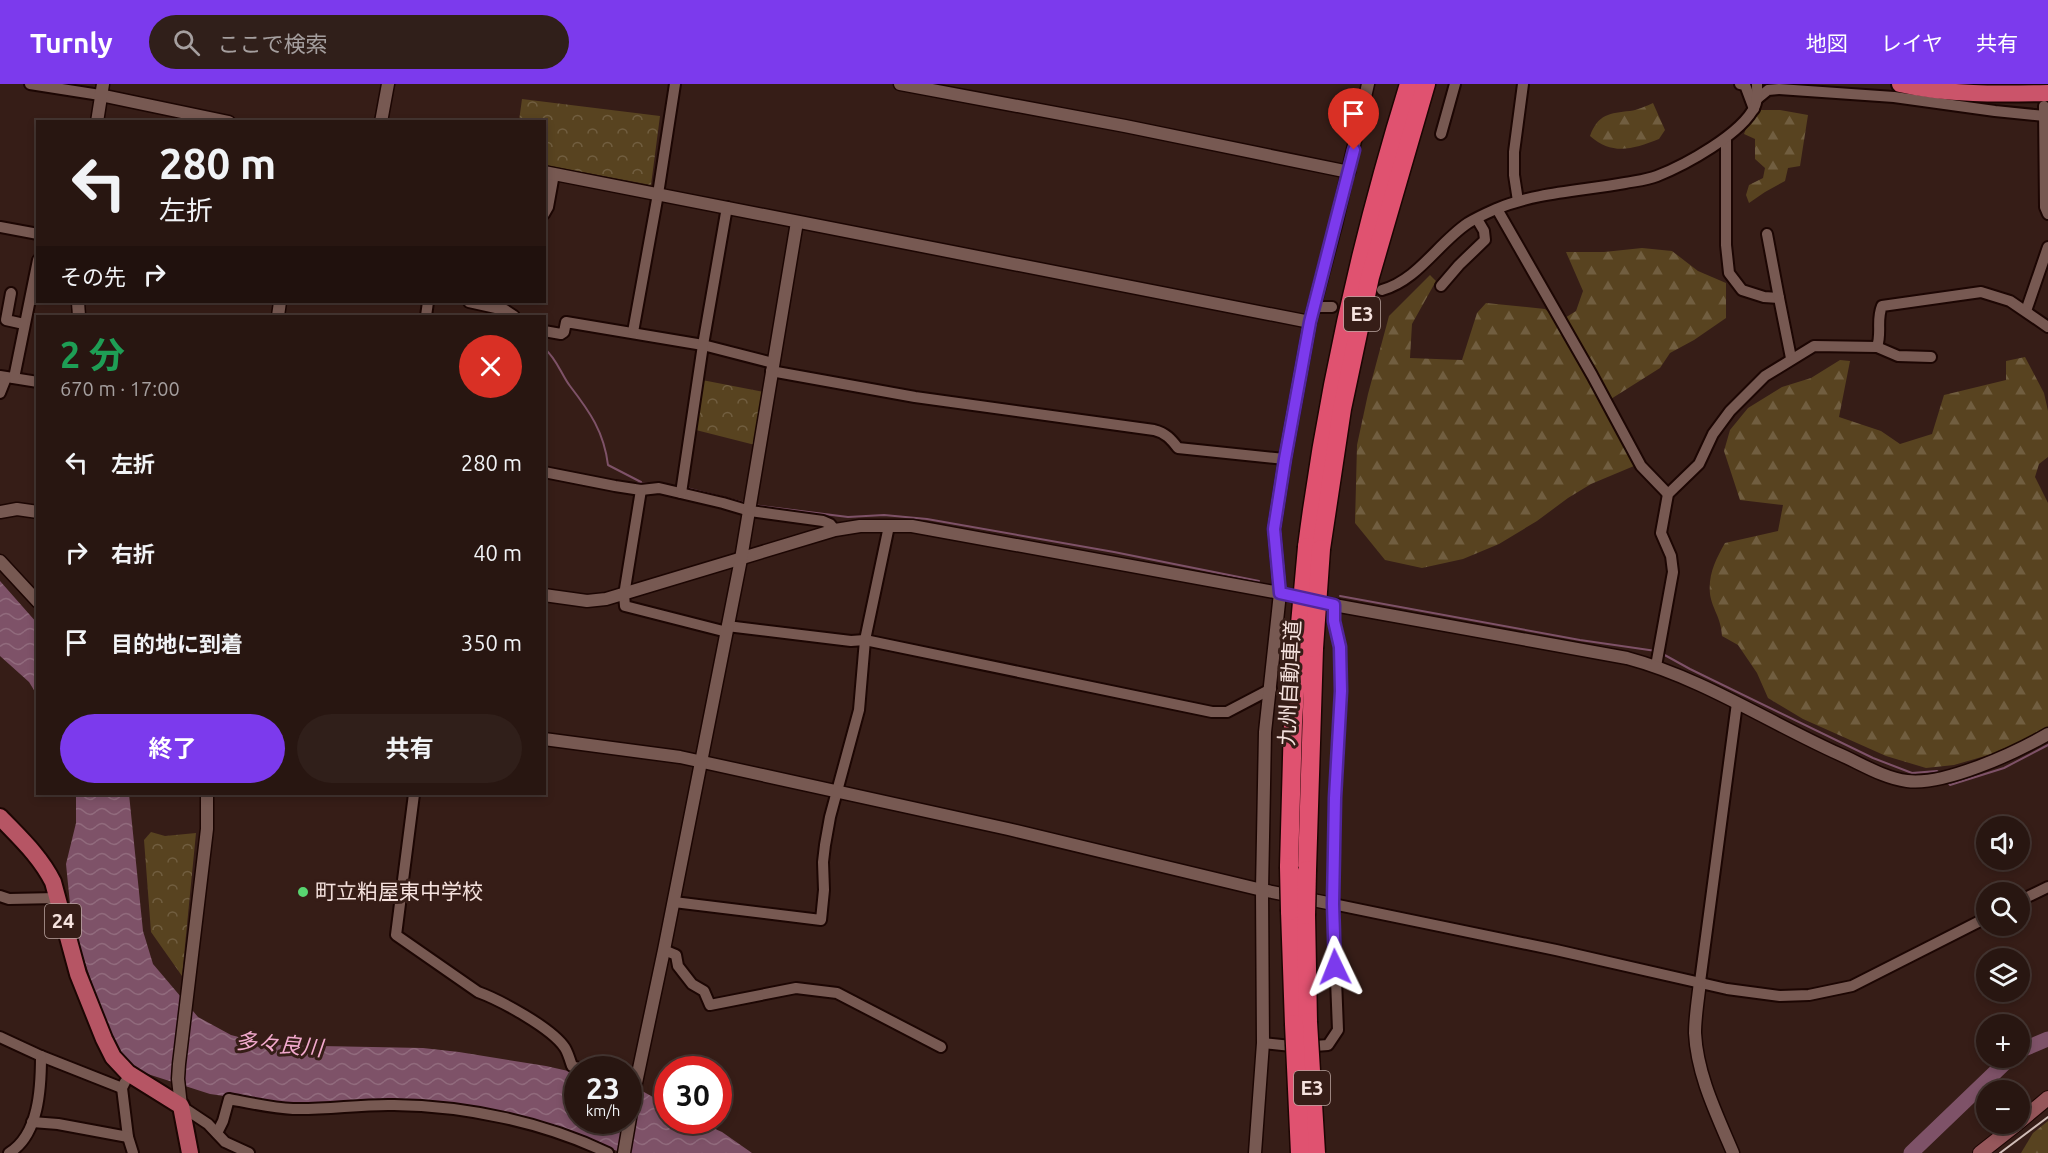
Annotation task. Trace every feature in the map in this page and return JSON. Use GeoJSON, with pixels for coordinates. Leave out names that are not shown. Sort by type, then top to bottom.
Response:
{"type":"FeatureCollection","features":[{"type":"Feature","properties":{"kind":"highway"},"geometry":{"type":"LineString","coordinates":[[1392,140],[1404,84]]}},
{"type":"Feature","properties":{"kind":"highway","name":"九州自動車道"},"geometry":{"type":"LineString","coordinates":[[1300,1153],[1301,1023],[1298,868],[1306,647],[1323,431],[1341,337],[1366,234],[1409,84]]}},
{"type":"Feature","properties":{"kind":"highway","name":"九州自動車道"},"geometry":{"type":"LineString","coordinates":[[1314,548],[1365,298],[1426,84]]}},
{"type":"Feature","properties":{"kind":"highway"},"geometry":{"type":"LineString","coordinates":[[1900,84],[1921,89],[1957,91],[2046,105]]}},
{"type":"Feature","properties":{"kind":"highway"},"geometry":{"type":"LineString","coordinates":[[1956,84],[2048,84]]}},
{"type":"Feature","properties":{"kind":"highway","name":"九州自動車道"},"geometry":{"type":"LineString","coordinates":[[1301,1023],[1316,1153]]}},
{"type":"Feature","properties":{"kind":"main road","name":"24"},"geometry":{"type":"LineString","coordinates":[[0,817],[33,851],[53,882],[72,955],[94,1014],[125,1081],[181,1106]]}},
{"type":"Feature","properties":{"kind":"main road"},"geometry":{"type":"LineString","coordinates":[[2030,1113],[2048,1098]]}},
{"type":"Feature","properties":{"kind":"main road"},"geometry":{"type":"LineString","coordinates":[[181,1106],[190,1153]]}},
{"type":"Feature","properties":{"kind":"main road"},"geometry":{"type":"LineString","coordinates":[[1980,1153],[2004,1134]]}},
{"type":"Feature","properties":{"kind":"street"},"geometry":{"type":"LineString","coordinates":[[30,84],[101,90],[222,120]]}},
{"type":"Feature","properties":{"kind":"street"},"geometry":{"type":"LineString","coordinates":[[381,120],[388,84]]}},
{"type":"Feature","properties":{"kind":"street"},"geometry":{"type":"LineString","coordinates":[[633,332],[675,84]]}},
{"type":"Feature","properties":{"kind":"street"},"geometry":{"type":"LineString","coordinates":[[900,84],[1125,126],[1349,172]]}},
{"type":"Feature","properties":{"kind":"street"},"geometry":{"type":"LineString","coordinates":[[1255,1153],[1263,1043],[1262,890],[1265,732],[1280,593],[1274,529],[1310,322],[1349,172],[1368,84]]}},
{"type":"Feature","properties":{"kind":"street"},"geometry":{"type":"LineString","coordinates":[[1441,135],[1455,84]]}},
{"type":"Feature","properties":{"kind":"street"},"geometry":{"type":"LineString","coordinates":[[1518,201],[1514,175],[1514,152],[1523,84]]}},
{"type":"Feature","properties":{"kind":"street"},"geometry":{"type":"LineString","coordinates":[[1740,84],[1745,85],[1756,104]]}},
{"type":"Feature","properties":{"kind":"street"},"geometry":{"type":"LineString","coordinates":[[1756,104],[1757,84]]}},
{"type":"Feature","properties":{"kind":"street"},"geometry":{"type":"LineString","coordinates":[[97,120],[101,90]]}},
{"type":"Feature","properties":{"kind":"street"},"geometry":{"type":"LineString","coordinates":[[1382,290],[1390,288],[1423,265],[1467,224],[1497,209],[1518,201],[1656,177],[1726,140],[1767,90],[1894,97],[1995,111],[2046,105],[2045,207],[2048,214]]}},
{"type":"Feature","properties":{"kind":"street"},"geometry":{"type":"LineString","coordinates":[[1726,140],[1726,245],[1729,273],[1742,290],[1764,297],[1779,298]]}},
{"type":"Feature","properties":{"kind":"street"},"geometry":{"type":"LineString","coordinates":[[546,210],[549,173],[1310,322]]}},
{"type":"Feature","properties":{"kind":"street"},"geometry":{"type":"LineString","coordinates":[[681,493],[727,207]]}},
{"type":"Feature","properties":{"kind":"street"},"geometry":{"type":"LineString","coordinates":[[1497,209],[1641,466],[1668,494]]}},
{"type":"Feature","properties":{"kind":"street"},"geometry":{"type":"LineString","coordinates":[[1441,286],[1458,265],[1485,240],[1484,231],[1477,219]]}},
{"type":"Feature","properties":{"kind":"street"},"geometry":{"type":"LineString","coordinates":[[638,1056],[674,902],[741,559],[797,222]]}},
{"type":"Feature","properties":{"kind":"street"},"geometry":{"type":"LineString","coordinates":[[0,227],[36,234]]}},
{"type":"Feature","properties":{"kind":"street"},"geometry":{"type":"LineString","coordinates":[[1767,234],[1791,358]]}},
{"type":"Feature","properties":{"kind":"street"},"geometry":{"type":"LineString","coordinates":[[2026,311],[2048,248]]}},
{"type":"Feature","properties":{"kind":"street"},"geometry":{"type":"LineString","coordinates":[[0,393],[24,324],[36,269]]}},
{"type":"Feature","properties":{"kind":"street"},"geometry":{"type":"LineString","coordinates":[[1877,347],[1881,337],[1879,313],[1882,306],[1981,292],[2010,302],[2048,327]]}},
{"type":"Feature","properties":{"kind":"street"},"geometry":{"type":"LineString","coordinates":[[11,293],[6,320],[24,324]]}},
{"type":"Feature","properties":{"kind":"street"},"geometry":{"type":"LineString","coordinates":[[474,303],[505,310],[512,315]]}},
{"type":"Feature","properties":{"kind":"street"},"geometry":{"type":"LineString","coordinates":[[1315,307],[1332,307]]}},
{"type":"Feature","properties":{"kind":"street"},"geometry":{"type":"LineString","coordinates":[[546,331],[561,334],[564,332],[566,322],[633,332],[703,345],[772,367],[915,396],[1154,430],[1168,436],[1178,448],[1285,459]]}},
{"type":"Feature","properties":{"kind":"street"},"geometry":{"type":"LineString","coordinates":[[1656,666],[1674,572],[1671,556],[1662,533],[1668,494],[1699,464],[1713,434],[1730,411],[1765,376],[1814,346],[1877,347],[1898,356],[1931,357]]}},
{"type":"Feature","properties":{"kind":"street"},"geometry":{"type":"LineString","coordinates":[[7,378],[36,382]]}},
{"type":"Feature","properties":{"kind":"street"},"geometry":{"type":"LineString","coordinates":[[546,472],[641,490],[659,488],[750,511],[823,521],[835,530]]}},
{"type":"Feature","properties":{"kind":"street"},"geometry":{"type":"LineString","coordinates":[[641,490],[624,595],[625,606],[727,629],[851,641],[865,640],[1212,712],[1227,712],[1271,689]]}},
{"type":"Feature","properties":{"kind":"street"},"geometry":{"type":"LineString","coordinates":[[0,512],[17,509],[36,512]]}},
{"type":"Feature","properties":{"kind":"street"},"geometry":{"type":"LineString","coordinates":[[546,595],[587,601],[624,595],[835,530],[860,526],[912,526],[1601,652],[1656,666],[1845,756],[1891,777],[1907,781],[1936,779],[1988,763],[2024,748],[2048,734]]}},
{"type":"Feature","properties":{"kind":"street"},"geometry":{"type":"LineString","coordinates":[[674,902],[821,920],[825,845],[830,817],[859,711],[865,640],[889,526]]}},
{"type":"Feature","properties":{"kind":"street"},"geometry":{"type":"LineString","coordinates":[[0,561],[36,600]]}},
{"type":"Feature","properties":{"kind":"street"},"geometry":{"type":"LineString","coordinates":[[1263,1043],[1301,1047],[1328,1045],[1338,1030],[1333,904],[1335,798],[1341,691],[1340,647],[1334,621],[1334,605]]}},
{"type":"Feature","properties":{"kind":"street"},"geometry":{"type":"LineString","coordinates":[[1733,1153],[1712,1102],[1699,1060],[1695,1032],[1737,703]]}},
{"type":"Feature","properties":{"kind":"street"},"geometry":{"type":"LineString","coordinates":[[546,739],[701,762],[1008,829],[1262,890],[1727,989],[1780,996],[1809,995],[1839,990],[1870,978],[1976,923]]}},
{"type":"Feature","properties":{"kind":"street"},"geometry":{"type":"LineString","coordinates":[[207,795],[207,829],[187,988],[178,1088],[181,1106],[208,1124],[225,1142],[249,1153]]}},
{"type":"Feature","properties":{"kind":"street"},"geometry":{"type":"LineString","coordinates":[[414,795],[396,935],[478,992],[517,1011],[553,1036],[565,1048],[568,1056]]}},
{"type":"Feature","properties":{"kind":"street"},"geometry":{"type":"LineString","coordinates":[[2030,896],[2048,887]]}},
{"type":"Feature","properties":{"kind":"street"},"geometry":{"type":"LineString","coordinates":[[0,896],[9,899],[57,898]]}},
{"type":"Feature","properties":{"kind":"street"},"geometry":{"type":"LineString","coordinates":[[664,950],[676,954],[678,966],[692,984],[704,991],[710,1005],[796,988],[837,993],[941,1047]]}},
{"type":"Feature","properties":{"kind":"street"},"geometry":{"type":"LineString","coordinates":[[0,1037],[41,1056],[125,1081],[128,1137],[133,1153]]}},
{"type":"Feature","properties":{"kind":"street"},"geometry":{"type":"LineString","coordinates":[[9,1153],[24,1140],[32,1122],[40,1086],[41,1056]]}},
{"type":"Feature","properties":{"kind":"street"},"geometry":{"type":"LineString","coordinates":[[217,1133],[230,1099],[294,1109],[395,1105],[445,1108],[507,1120],[556,1132],[608,1153]]}},
{"type":"Feature","properties":{"kind":"street"},"geometry":{"type":"LineString","coordinates":[[32,1122],[58,1124],[128,1137]]}},
{"type":"Feature","properties":{"kind":"street"},"geometry":{"type":"LineString","coordinates":[[624,1153],[626,1134]]}},
{"type":"Feature","properties":{"kind":"green space"},"geometry":{"type":"Polygon","coordinates":[[[522,99],[660,116],[651,185],[546,165],[546,120],[519,120],[522,99]]]}},
{"type":"Feature","properties":{"kind":"green space"},"geometry":{"type":"Polygon","coordinates":[[[1653,103],[1665,130],[1659,139],[1623,149],[1607,146],[1590,136],[1597,123],[1606,116],[1636,110],[1653,103]]]}},
{"type":"Feature","properties":{"kind":"green space"},"geometry":{"type":"Polygon","coordinates":[[[1761,110],[1780,110],[1808,115],[1800,166],[1788,168],[1785,181],[1749,203],[1746,195],[1749,185],[1763,178],[1765,168],[1755,159],[1755,139],[1744,134],[1748,123],[1761,110]]]}},
{"type":"Feature","properties":{"kind":"green space"},"geometry":{"type":"Polygon","coordinates":[[[1642,248],[1672,251],[1698,271],[1726,283],[1726,318],[1670,353],[1660,368],[1603,404],[1634,466],[1591,484],[1499,544],[1463,559],[1422,568],[1385,560],[1355,523],[1357,445],[1389,316],[1430,275],[1436,281],[1412,324],[1410,358],[1462,360],[1477,313],[1486,303],[1545,309],[1560,321],[1576,311],[1583,291],[1566,252],[1604,252],[1642,248]]]}},
{"type":"Feature","properties":{"kind":"green space"},"geometry":{"type":"Polygon","coordinates":[[[2025,357],[2044,393],[2048,411],[2048,457],[2039,464],[2035,477],[2048,503],[2048,730],[2025,747],[1954,765],[1926,768],[1886,756],[1803,719],[1768,698],[1757,673],[1738,645],[1722,636],[1710,594],[1711,573],[1725,543],[1778,531],[1783,505],[1740,500],[1724,451],[1730,430],[1748,408],[1782,387],[1811,378],[1840,360],[1850,361],[1839,417],[1881,431],[1900,444],[1932,434],[1944,395],[2006,380],[2006,361],[2025,357]]]}},
{"type":"Feature","properties":{"kind":"green space"},"geometry":{"type":"Polygon","coordinates":[[[702,380],[764,392],[755,445],[692,429],[702,380]]]}},
{"type":"Feature","properties":{"kind":"green space"},"geometry":{"type":"Polygon","coordinates":[[[151,832],[165,836],[196,833],[182,976],[151,932],[144,840],[151,832]]]}},
{"type":"Feature","properties":{"kind":"green space"},"geometry":{"type":"Polygon","coordinates":[[[2048,1121],[2048,1153],[2021,1153],[2033,1133],[2048,1121]]]}},
{"type":"Feature","properties":{"kind":"water"},"geometry":{"type":"Polygon","coordinates":[[[0,581],[36,622],[36,693],[29,682],[0,656],[0,581]]]}},
{"type":"Feature","properties":{"kind":"water"},"geometry":{"type":"Polygon","coordinates":[[[76,795],[129,795],[143,931],[153,964],[198,1017],[231,1035],[270,1045],[423,1048],[564,1070],[564,1130],[516,1115],[456,1106],[400,1101],[273,1103],[210,1094],[132,1069],[118,1051],[103,1016],[72,924],[66,864],[76,823],[76,795]]]}},
{"type":"Feature","properties":{"kind":"water"},"geometry":{"type":"Polygon","coordinates":[[[642,1091],[654,1098],[654,1134],[725,1134],[752,1153],[622,1153],[575,1134],[642,1134],[642,1091]]]}},
{"type":"Feature","properties":{"kind":"waterway"},"geometry":{"type":"LineString","coordinates":[[546,350],[595,423],[603,442],[608,465],[641,482]]}},
{"type":"Feature","properties":{"kind":"waterway"},"geometry":{"type":"LineString","coordinates":[[22,374],[36,376]]}},
{"type":"Feature","properties":{"kind":"waterway"},"geometry":{"type":"LineString","coordinates":[[630,483],[651,484]]}},
{"type":"Feature","properties":{"kind":"waterway"},"geometry":{"type":"LineString","coordinates":[[686,488],[745,503]]}},
{"type":"Feature","properties":{"kind":"waterway"},"geometry":{"type":"LineString","coordinates":[[753,505],[848,517],[884,515],[927,519],[1114,552],[1259,581]]}},
{"type":"Feature","properties":{"kind":"waterway"},"geometry":{"type":"LineString","coordinates":[[1340,596],[1580,640],[1656,651]]}},
{"type":"Feature","properties":{"kind":"waterway"},"geometry":{"type":"LineString","coordinates":[[1661,653],[1873,758],[1912,773],[1937,771],[1941,775]]}},
{"type":"Feature","properties":{"kind":"waterway"},"geometry":{"type":"LineString","coordinates":[[1947,781],[1950,785],[2004,768],[2048,745]]}},
{"type":"Feature","properties":{"kind":"waterway","name":"多々良川"},"geometry":{"type":"LineString","coordinates":[[2030,1046],[2048,1039]]}},
{"type":"Feature","properties":{"kind":"waterway","name":"多々良川"},"geometry":{"type":"LineString","coordinates":[[1911,1153],[2000,1068]]}},
{"type":"Feature","properties":{"kind":"railway"},"geometry":{"type":"LineString","coordinates":[[2000,1153],[2048,1117]]}},
{"type":"Feature","properties":{"kind":"place","name":"町立粕屋東中学校"},"geometry":{"type":"Point","coordinates":[303,892]}},
{"type":"Feature","properties":{"kind":"route"},"geometry":{"type":"LineString","coordinates":[[1335,967],[1333,904],[1335,798],[1341,691],[1340,647],[1334,621],[1334,605],[1280,593],[1274,529],[1310,322],[1354,150]]}}]}
